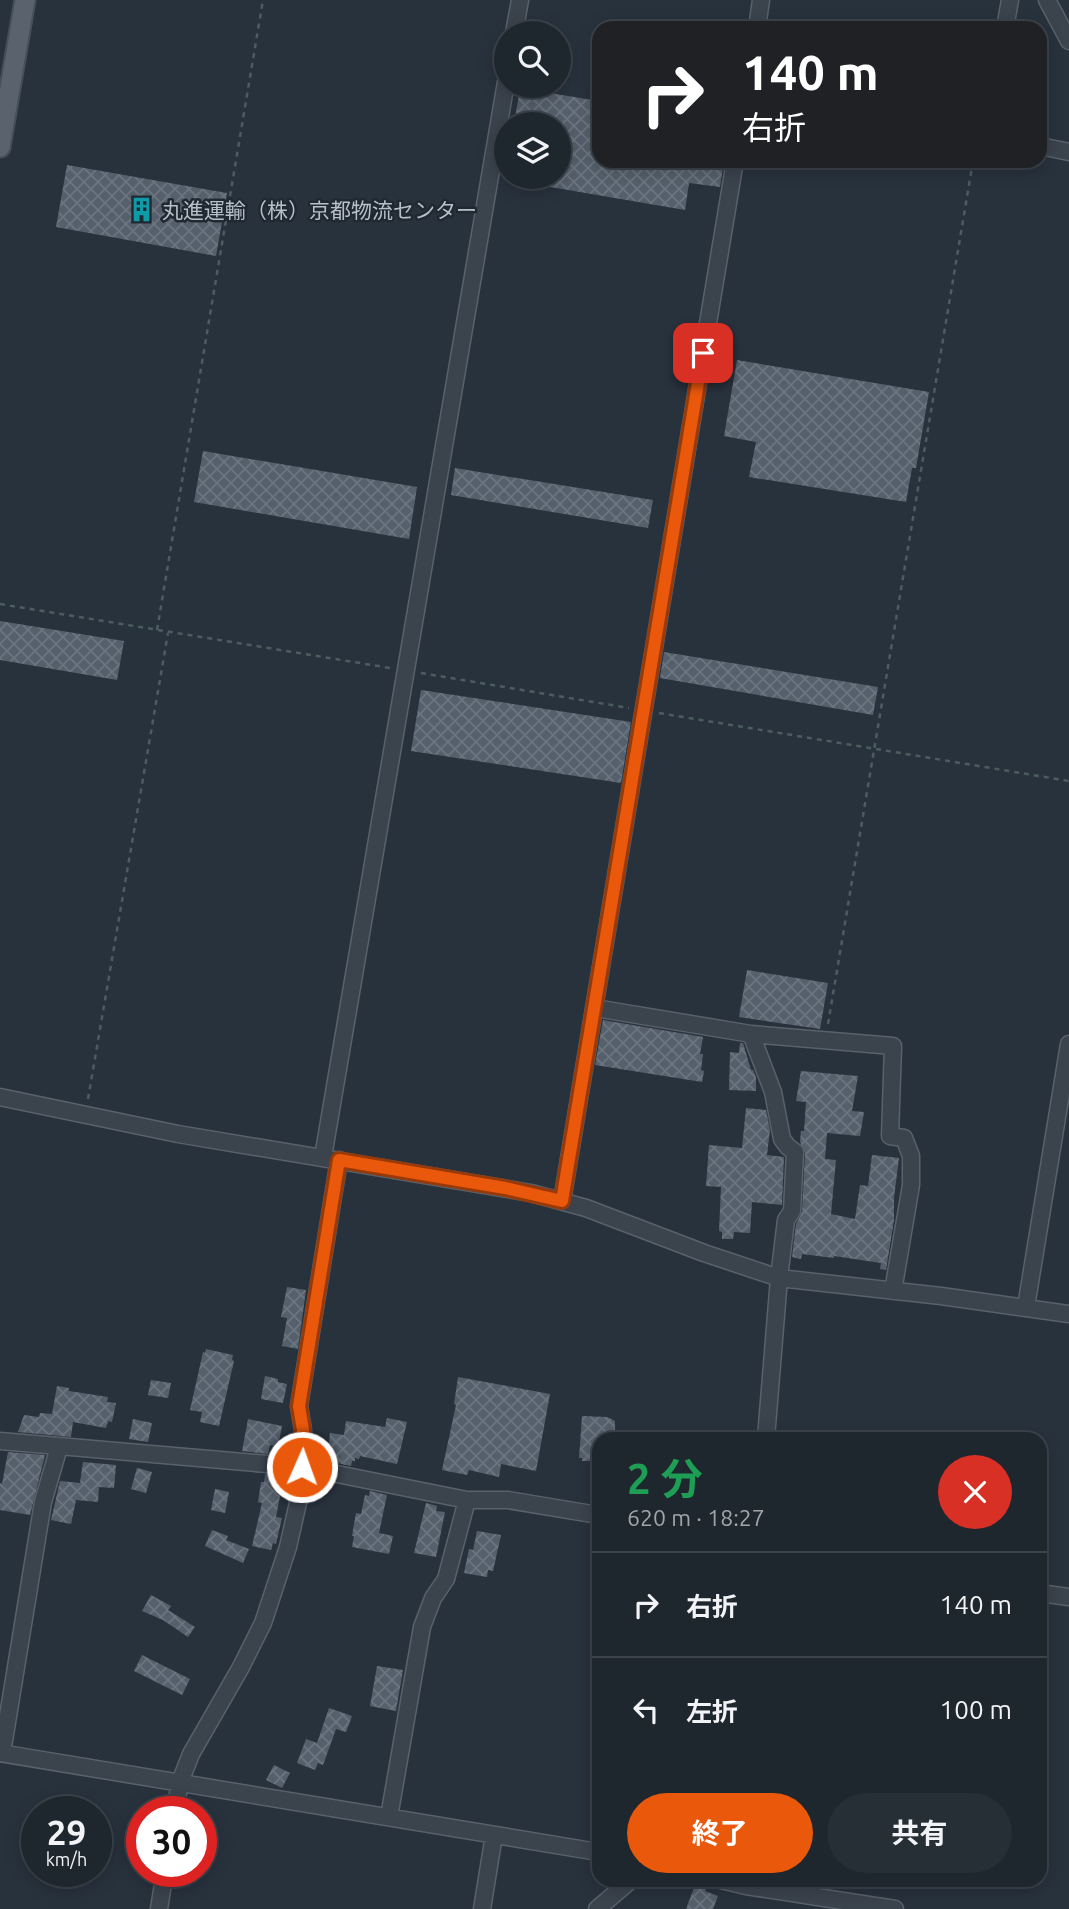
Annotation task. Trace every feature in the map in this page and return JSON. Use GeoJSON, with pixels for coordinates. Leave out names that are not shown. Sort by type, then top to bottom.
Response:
{"type":"FeatureCollection","features":[{"type":"Feature","properties":{"kind":"main road"},"geometry":{"type":"LineString","coordinates":[[0,147],[25,0]]}},
{"type":"Feature","properties":{"kind":"street"},"geometry":{"type":"LineString","coordinates":[[516,21],[520,0]]}},
{"type":"Feature","properties":{"kind":"street"},"geometry":{"type":"LineString","coordinates":[[758,21],[761,0]]}},
{"type":"Feature","properties":{"kind":"street"},"geometry":{"type":"LineString","coordinates":[[1006,21],[1010,0]]}},
{"type":"Feature","properties":{"kind":"street"},"geometry":{"type":"LineString","coordinates":[[1047,0],[1069,41]]}},
{"type":"Feature","properties":{"kind":"street"},"geometry":{"type":"LineString","coordinates":[[178,1796],[191,1754],[263,1623],[288,1547],[304,1476],[303,1430],[299,1406],[331,1159],[407,671],[503,98]]}},
{"type":"Feature","properties":{"kind":"street"},"geometry":{"type":"LineString","coordinates":[[1047,147],[1069,152]]}},
{"type":"Feature","properties":{"kind":"street"},"geometry":{"type":"LineString","coordinates":[[562,1201],[734,168]]}},
{"type":"Feature","properties":{"kind":"street"},"geometry":{"type":"LineString","coordinates":[[595,1008],[751,1034],[893,1046],[890,1136],[904,1138],[911,1156],[911,1185],[893,1291]]}},
{"type":"Feature","properties":{"kind":"street"},"geometry":{"type":"LineString","coordinates":[[751,1034],[774,1092],[782,1139],[795,1152],[792,1211],[786,1220],[779,1278],[766,1432]]}},
{"type":"Feature","properties":{"kind":"street"},"geometry":{"type":"LineString","coordinates":[[1026,1307],[1069,1044]]}},
{"type":"Feature","properties":{"kind":"street"},"geometry":{"type":"LineString","coordinates":[[0,1097],[85,1116],[505,1188],[562,1201],[779,1278],[1069,1314]]}},
{"type":"Feature","properties":{"kind":"street"},"geometry":{"type":"LineString","coordinates":[[0,1441],[302,1467],[467,1500],[508,1500],[592,1514]]}},
{"type":"Feature","properties":{"kind":"street"},"geometry":{"type":"LineString","coordinates":[[60,1447],[43,1502],[1,1753],[592,1851]]}},
{"type":"Feature","properties":{"kind":"street"},"geometry":{"type":"LineString","coordinates":[[390,1817],[422,1627],[433,1598],[446,1579],[467,1500]]}},
{"type":"Feature","properties":{"kind":"street"},"geometry":{"type":"LineString","coordinates":[[1047,1594],[1069,1597]]}},
{"type":"Feature","properties":{"kind":"street"},"geometry":{"type":"LineString","coordinates":[[482,1909],[494,1835]]}},
{"type":"Feature","properties":{"kind":"street"},"geometry":{"type":"LineString","coordinates":[[159,1909],[162,1887]]}},
{"type":"Feature","properties":{"kind":"street"},"geometry":{"type":"LineString","coordinates":[[597,1909],[623,1887]]}},
{"type":"Feature","properties":{"kind":"street"},"geometry":{"type":"LineString","coordinates":[[752,1887],[895,1909]]}},
{"type":"Feature","properties":{"kind":"path"},"geometry":{"type":"LineString","coordinates":[[157,630],[263,0]]}},
{"type":"Feature","properties":{"kind":"path"},"geometry":{"type":"LineString","coordinates":[[826,1040],[972,168]]}},
{"type":"Feature","properties":{"kind":"path"},"geometry":{"type":"LineString","coordinates":[[0,604],[1069,781]]}},
{"type":"Feature","properties":{"kind":"path"},"geometry":{"type":"LineString","coordinates":[[85,1116],[168,631]]}},
{"type":"Feature","properties":{"kind":"building"},"geometry":{"type":"Polygon","coordinates":[[[571,96],[592,100],[592,168],[723,168],[720,187],[689,183],[685,210],[562,189],[571,189],[571,112],[516,112],[518,98],[571,96]]]}},
{"type":"Feature","properties":{"kind":"building","name":"丸進運輸（株）京都物流センター"},"geometry":{"type":"Polygon","coordinates":[[[67,165],[227,193],[216,256],[56,227],[67,165]]]}},
{"type":"Feature","properties":{"kind":"building"},"geometry":{"type":"Polygon","coordinates":[[[737,360],[929,392],[916,468],[912,468],[906,502],[749,477],[756,442],[724,436],[737,360]]]}},
{"type":"Feature","properties":{"kind":"building"},"geometry":{"type":"Polygon","coordinates":[[[203,451],[417,487],[409,539],[194,502],[203,451]]]}},
{"type":"Feature","properties":{"kind":"building"},"geometry":{"type":"Polygon","coordinates":[[[455,468],[653,500],[648,528],[451,495],[455,468]]]}},
{"type":"Feature","properties":{"kind":"building"},"geometry":{"type":"Polygon","coordinates":[[[0,621],[124,641],[117,680],[0,660],[0,621]]]}},
{"type":"Feature","properties":{"kind":"building"},"geometry":{"type":"Polygon","coordinates":[[[664,652],[878,687],[873,715],[660,678],[664,652]]]}},
{"type":"Feature","properties":{"kind":"building"},"geometry":{"type":"Polygon","coordinates":[[[421,690],[631,722],[621,783],[411,751],[421,690]]]}},
{"type":"Feature","properties":{"kind":"building"},"geometry":{"type":"Polygon","coordinates":[[[747,970],[828,983],[820,1029],[739,1017],[747,970]]]}},
{"type":"Feature","properties":{"kind":"building"},"geometry":{"type":"Polygon","coordinates":[[[603,1020],[703,1037],[700,1054],[703,1054],[702,1082],[595,1065],[603,1020]]]}},
{"type":"Feature","properties":{"kind":"building"},"geometry":{"type":"Polygon","coordinates":[[[740,1043],[743,1043],[751,1070],[756,1077],[756,1091],[729,1090],[730,1052],[739,1053],[740,1043]]]}},
{"type":"Feature","properties":{"kind":"building"},"geometry":{"type":"Polygon","coordinates":[[[801,1071],[858,1076],[852,1111],[864,1112],[860,1136],[827,1133],[825,1159],[836,1160],[831,1214],[855,1219],[860,1185],[868,1186],[872,1155],[899,1158],[894,1220],[886,1270],[880,1269],[881,1263],[834,1256],[802,1254],[801,1259],[792,1257],[796,1224],[802,1212],[805,1153],[800,1142],[801,1131],[804,1131],[806,1102],[796,1101],[801,1071]]]}},
{"type":"Feature","properties":{"kind":"building"},"geometry":{"type":"Polygon","coordinates":[[[746,1108],[766,1110],[770,1130],[767,1155],[784,1157],[782,1205],[752,1202],[750,1233],[734,1232],[733,1239],[722,1239],[722,1232],[719,1231],[721,1187],[706,1186],[709,1145],[742,1148],[746,1108]]]}},
{"type":"Feature","properties":{"kind":"building"},"geometry":{"type":"Polygon","coordinates":[[[287,1287],[306,1290],[298,1349],[282,1346],[287,1318],[281,1317],[287,1287]]]}},
{"type":"Feature","properties":{"kind":"building"},"geometry":{"type":"Polygon","coordinates":[[[206,1349],[233,1355],[234,1361],[219,1426],[200,1422],[202,1412],[190,1410],[203,1352],[205,1353],[206,1349]]]}},
{"type":"Feature","properties":{"kind":"building"},"geometry":{"type":"Polygon","coordinates":[[[265,1376],[287,1384],[283,1403],[261,1399],[265,1376]]]}},
{"type":"Feature","properties":{"kind":"building"},"geometry":{"type":"Polygon","coordinates":[[[458,1377],[550,1394],[536,1471],[501,1464],[499,1477],[469,1470],[467,1475],[442,1470],[456,1405],[458,1377]]]}},
{"type":"Feature","properties":{"kind":"building"},"geometry":{"type":"Polygon","coordinates":[[[151,1380],[171,1383],[168,1398],[148,1395],[151,1380]]]}},
{"type":"Feature","properties":{"kind":"building"},"geometry":{"type":"Polygon","coordinates":[[[57,1386],[69,1388],[69,1391],[108,1397],[107,1402],[116,1403],[112,1422],[108,1421],[106,1428],[73,1422],[71,1437],[18,1432],[24,1415],[39,1417],[40,1413],[52,1414],[57,1386]]]}},
{"type":"Feature","properties":{"kind":"building"},"geometry":{"type":"Polygon","coordinates":[[[582,1416],[607,1417],[615,1421],[615,1432],[592,1432],[592,1461],[582,1461],[582,1458],[579,1458],[582,1416]]]}},
{"type":"Feature","properties":{"kind":"building"},"geometry":{"type":"Polygon","coordinates":[[[387,1418],[407,1422],[397,1464],[360,1456],[352,1461],[351,1466],[327,1461],[330,1433],[344,1435],[346,1421],[385,1427],[387,1418]]]}},
{"type":"Feature","properties":{"kind":"building"},"geometry":{"type":"Polygon","coordinates":[[[133,1419],[152,1423],[148,1442],[129,1439],[133,1419]]]}},
{"type":"Feature","properties":{"kind":"building"},"geometry":{"type":"Polygon","coordinates":[[[248,1419],[282,1426],[278,1447],[270,1445],[268,1454],[242,1451],[248,1419]]]}},
{"type":"Feature","properties":{"kind":"building"},"geometry":{"type":"Polygon","coordinates":[[[8,1452],[45,1455],[30,1515],[0,1510],[0,1483],[2,1484],[8,1452]]]}},
{"type":"Feature","properties":{"kind":"building"},"geometry":{"type":"Polygon","coordinates":[[[83,1462],[116,1465],[114,1488],[99,1487],[98,1502],[76,1500],[71,1524],[51,1520],[60,1481],[80,1483],[83,1462]]]}},
{"type":"Feature","properties":{"kind":"building"},"geometry":{"type":"Polygon","coordinates":[[[137,1468],[152,1472],[146,1493],[131,1489],[137,1468]]]}},
{"type":"Feature","properties":{"kind":"building"},"geometry":{"type":"Polygon","coordinates":[[[265,1474],[284,1476],[276,1517],[282,1518],[276,1544],[273,1543],[271,1550],[252,1546],[262,1503],[258,1502],[261,1482],[264,1482],[265,1474]]]}},
{"type":"Feature","properties":{"kind":"building"},"geometry":{"type":"Polygon","coordinates":[[[215,1489],[229,1492],[225,1513],[211,1510],[215,1489]]]}},
{"type":"Feature","properties":{"kind":"building"},"geometry":{"type":"Polygon","coordinates":[[[370,1491],[387,1495],[379,1533],[393,1536],[389,1554],[352,1547],[356,1513],[361,1514],[365,1495],[369,1496],[370,1491]]]}},
{"type":"Feature","properties":{"kind":"building"},"geometry":{"type":"Polygon","coordinates":[[[426,1503],[437,1506],[436,1511],[445,1512],[436,1557],[414,1553],[426,1503]]]}},
{"type":"Feature","properties":{"kind":"building"},"geometry":{"type":"Polygon","coordinates":[[[212,1530],[228,1536],[226,1540],[249,1549],[243,1563],[205,1546],[212,1530]]]}},
{"type":"Feature","properties":{"kind":"building"},"geometry":{"type":"Polygon","coordinates":[[[477,1531],[501,1535],[493,1571],[488,1570],[487,1577],[464,1573],[469,1549],[473,1550],[477,1531]]]}},
{"type":"Feature","properties":{"kind":"building"},"geometry":{"type":"Polygon","coordinates":[[[151,1595],[171,1606],[168,1610],[195,1627],[188,1637],[163,1620],[142,1611],[151,1595]]]}},
{"type":"Feature","properties":{"kind":"building"},"geometry":{"type":"Polygon","coordinates":[[[142,1655],[190,1679],[182,1695],[134,1671],[142,1655]]]}},
{"type":"Feature","properties":{"kind":"building"},"geometry":{"type":"Polygon","coordinates":[[[377,1666],[403,1670],[396,1711],[370,1706],[377,1666]]]}},
{"type":"Feature","properties":{"kind":"building"},"geometry":{"type":"Polygon","coordinates":[[[329,1708],[352,1716],[346,1732],[336,1729],[323,1765],[318,1763],[315,1770],[297,1763],[306,1739],[317,1743],[329,1708]]]}},
{"type":"Feature","properties":{"kind":"building"},"geometry":{"type":"Polygon","coordinates":[[[274,1765],[290,1773],[282,1788],[266,1780],[274,1765]]]}},
{"type":"Feature","properties":{"kind":"building"},"geometry":{"type":"Polygon","coordinates":[[[694,1887],[706,1887],[705,1891],[718,1896],[713,1909],[686,1909],[694,1887]]]}},
{"type":"Feature","properties":{"kind":"place","name":"丸進運輸（株）京都物流センター"},"geometry":{"type":"Point","coordinates":[142,210]}},
{"type":"Feature","properties":{"kind":"route"},"geometry":{"type":"LineString","coordinates":[[302,1467],[303,1430],[299,1406],[339,1160],[505,1188],[562,1201],[703,353]]}}]}
